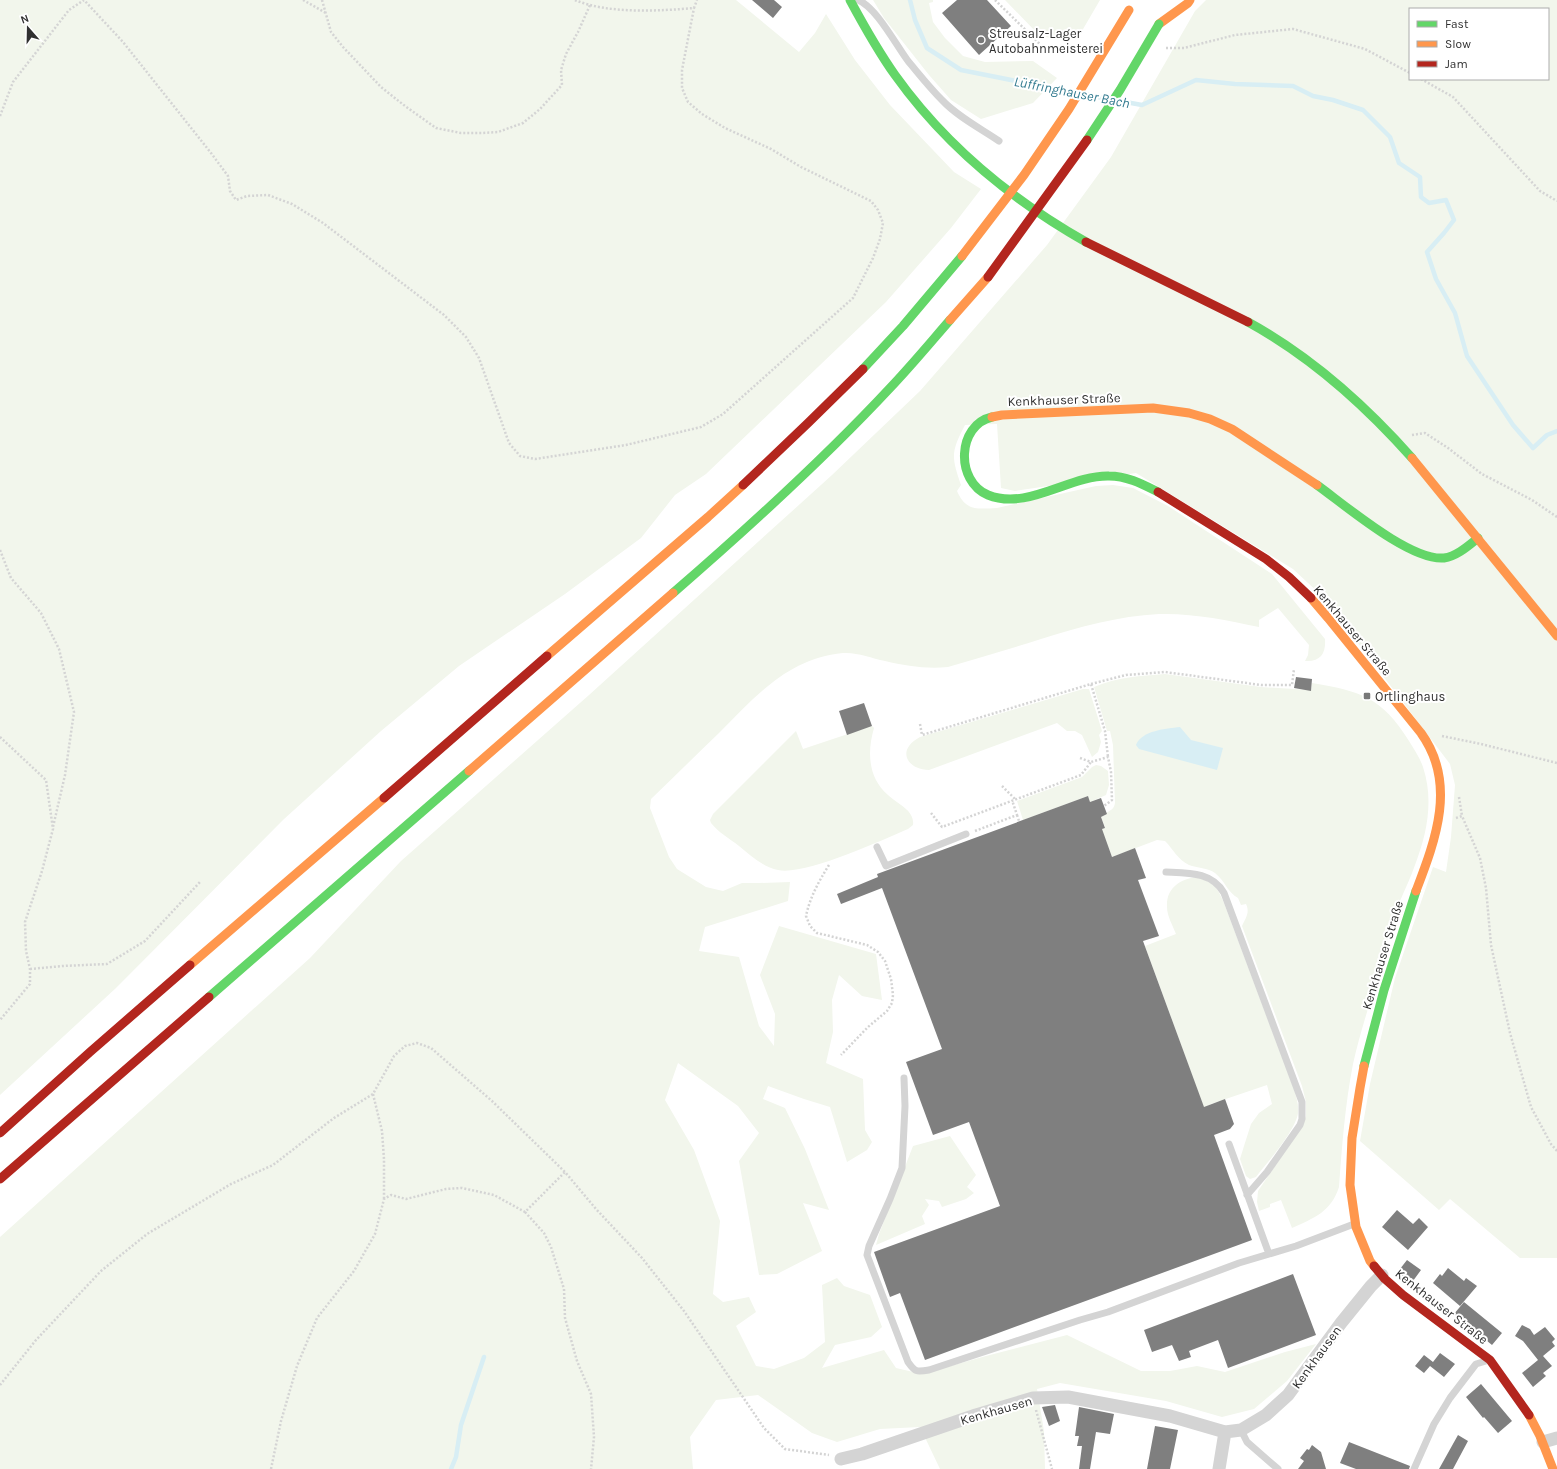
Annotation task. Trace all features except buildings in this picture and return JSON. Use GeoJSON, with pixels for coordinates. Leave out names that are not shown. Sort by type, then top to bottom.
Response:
{"type":"FeatureCollection","features":[{"type":"Feature","properties":{"kind":"main road"},"geometry":{"type":"LineString","coordinates":[[850,0],[878,50],[907,91],[935,125],[990,178],[1057,227],[1082,241],[1140,271],[1238,316],[1274,337],[1307,360],[1340,387],[1394,439],[1478,538],[1557,636]]}},
{"type":"Feature","properties":{"kind":"main road"},"geometry":{"type":"LineString","coordinates":[[1129,0],[1129,10]]}},
{"type":"Feature","properties":{"kind":"main road"},"geometry":{"type":"LineString","coordinates":[[0,1133],[90,1052],[708,517],[803,428],[866,366],[917,310],[962,256],[1024,175],[1069,109],[1134,0]]}},
{"type":"Feature","properties":{"kind":"main road"},"geometry":{"type":"LineString","coordinates":[[1159,24],[1190,0]]}},
{"type":"Feature","properties":{"kind":"main road"},"geometry":{"type":"LineString","coordinates":[[0,1179],[731,542],[826,453],[890,388],[988,277],[1050,194],[1092,133],[1140,60],[1169,6]]}},
{"type":"Feature","properties":{"kind":"main road","name":"Kenkhauser Straße"},"geometry":{"type":"LineString","coordinates":[[1478,538],[1463,550],[1440,558],[1414,552],[1394,541],[1302,475],[1231,429],[1209,418],[1178,411],[1153,408],[1002,415],[982,421],[970,431],[965,445],[964,457],[966,471],[975,486],[987,495],[1005,499],[1024,498],[1086,479],[1106,476],[1122,477],[1144,485],[1197,515],[1247,547],[1282,571],[1305,592],[1330,619],[1429,746],[1440,783],[1441,804],[1437,831],[1387,978],[1361,1083],[1354,1121],[1350,1164],[1354,1224],[1366,1254],[1382,1275],[1403,1294],[1490,1360],[1495,1369],[1523,1405],[1543,1442],[1553,1469]]}},
{"type":"Feature","properties":{"kind":"street","name":"Kenkhausen"},"geometry":{"type":"LineString","coordinates":[[841,1459],[862,1454],[976,1415],[1033,1398],[1068,1397],[1170,1416],[1224,1432],[1241,1430],[1266,1415],[1288,1395],[1341,1323],[1371,1286],[1382,1275]]}},
{"type":"Feature","properties":{"kind":"street"},"geometry":{"type":"LineString","coordinates":[[1219,1469],[1224,1432]]}},
{"type":"Feature","properties":{"kind":"street"},"geometry":{"type":"LineString","coordinates":[[1543,1442],[1557,1438]]}},
{"type":"Feature","properties":{"kind":"lane"},"geometry":{"type":"LineString","coordinates":[[858,0],[863,2],[875,14],[908,60],[943,101],[956,112],[1000,140]]}},
{"type":"Feature","properties":{"kind":"lane"},"geometry":{"type":"LineString","coordinates":[[877,847],[886,866],[966,834]]}},
{"type":"Feature","properties":{"kind":"lane"},"geometry":{"type":"LineString","coordinates":[[1166,872],[1207,876],[1218,883],[1224,893],[1297,1085],[1302,1102],[1302,1119],[1300,1125],[1271,1166],[1247,1195]]}},
{"type":"Feature","properties":{"kind":"lane"},"geometry":{"type":"LineString","coordinates":[[904,1078],[905,1106],[902,1168],[890,1199],[868,1246],[867,1255],[908,1362],[914,1370],[919,1372],[1108,1312],[1239,1263],[1296,1246],[1354,1224]]}},
{"type":"Feature","properties":{"kind":"lane"},"geometry":{"type":"LineString","coordinates":[[1229,1144],[1268,1254]]}},
{"type":"Feature","properties":{"kind":"lane"},"geometry":{"type":"LineString","coordinates":[[1414,1469],[1434,1424],[1450,1398],[1476,1364],[1490,1360]]}},
{"type":"Feature","properties":{"kind":"lane"},"geometry":{"type":"LineString","coordinates":[[1241,1430],[1247,1442],[1278,1469]]}},
{"type":"Feature","properties":{"kind":"path"},"geometry":{"type":"LineString","coordinates":[[0,116],[13,82],[69,10],[84,0],[132,53],[211,153],[228,176],[230,191],[236,200],[247,196],[268,195],[292,204],[324,223],[444,315],[466,337],[479,358],[509,443],[520,456],[535,459],[626,445],[700,427],[723,414],[853,298],[873,258],[880,239],[883,223],[878,210],[871,201],[801,167],[771,149],[725,128],[702,114],[688,102],[682,88],[682,70],[694,8],[697,0]]}},
{"type":"Feature","properties":{"kind":"path"},"geometry":{"type":"LineString","coordinates":[[303,0],[326,13]]}},
{"type":"Feature","properties":{"kind":"path"},"geometry":{"type":"LineString","coordinates":[[322,0],[331,32],[382,87],[405,106],[436,128],[461,134],[498,132],[524,123],[540,109],[562,86],[561,70],[566,54],[590,5]]}},
{"type":"Feature","properties":{"kind":"path"},"geometry":{"type":"LineString","coordinates":[[575,0],[603,8],[650,11],[694,8]]}},
{"type":"Feature","properties":{"kind":"path"},"geometry":{"type":"LineString","coordinates":[[995,0],[1048,52],[1088,51]]}},
{"type":"Feature","properties":{"kind":"path"},"geometry":{"type":"LineString","coordinates":[[1160,48],[1184,48],[1235,35],[1293,29],[1365,48],[1409,72]]}},
{"type":"Feature","properties":{"kind":"path"},"geometry":{"type":"LineString","coordinates":[[1423,80],[1453,97],[1540,191],[1557,201]]}},
{"type":"Feature","properties":{"kind":"path"},"geometry":{"type":"LineString","coordinates":[[1394,439],[1425,433],[1448,448],[1482,474],[1532,500],[1557,517]]}},
{"type":"Feature","properties":{"kind":"path"},"geometry":{"type":"LineString","coordinates":[[0,550],[11,578],[41,613],[60,649],[74,712],[65,775],[53,829],[42,871],[25,922],[26,951],[30,969],[30,984],[0,1020]]}},
{"type":"Feature","properties":{"kind":"path"},"geometry":{"type":"LineString","coordinates":[[920,724],[922,735],[1091,684],[1126,675],[1165,672],[1261,685],[1292,686],[1294,669]]}},
{"type":"Feature","properties":{"kind":"path"},"geometry":{"type":"LineString","coordinates":[[1091,684],[1104,731],[1111,772],[1112,800],[1104,806]]}},
{"type":"Feature","properties":{"kind":"path"},"geometry":{"type":"LineString","coordinates":[[1436,734],[1557,763]]}},
{"type":"Feature","properties":{"kind":"path"},"geometry":{"type":"LineString","coordinates":[[0,737],[46,780],[53,829]]}},
{"type":"Feature","properties":{"kind":"path"},"geometry":{"type":"LineString","coordinates":[[931,813],[942,827],[1013,799],[1081,775],[1091,762],[1108,757]]}},
{"type":"Feature","properties":{"kind":"path"},"geometry":{"type":"LineString","coordinates":[[1080,758],[1091,762]]}},
{"type":"Feature","properties":{"kind":"path"},"geometry":{"type":"LineString","coordinates":[[1002,786],[1013,799],[1019,821]]}},
{"type":"Feature","properties":{"kind":"path"},"geometry":{"type":"LineString","coordinates":[[1459,796],[1462,816],[1480,858],[1486,888],[1491,945],[1510,1033],[1530,1107],[1551,1144],[1557,1151]]}},
{"type":"Feature","properties":{"kind":"path"},"geometry":{"type":"LineString","coordinates":[[1439,815],[1445,812],[1457,819],[1462,816]]}},
{"type":"Feature","properties":{"kind":"path"},"geometry":{"type":"LineString","coordinates":[[975,831],[1017,815]]}},
{"type":"Feature","properties":{"kind":"path"},"geometry":{"type":"LineString","coordinates":[[829,865],[809,902],[806,916],[810,926],[818,933],[867,945],[878,952],[885,961],[891,979],[893,995],[892,1003],[887,1011],[868,1027],[841,1055]]}},
{"type":"Feature","properties":{"kind":"path"},"geometry":{"type":"LineString","coordinates":[[30,969],[107,964],[145,941],[200,882]]}},
{"type":"Feature","properties":{"kind":"path"},"geometry":{"type":"LineString","coordinates":[[0,1385],[36,1340],[101,1271],[147,1234],[231,1184],[273,1165],[334,1118],[373,1094],[394,1056],[405,1046],[418,1044],[431,1048],[492,1101],[565,1172],[596,1209],[642,1258],[684,1311],[764,1428],[785,1449],[833,1455],[841,1459]]}},
{"type":"Feature","properties":{"kind":"path"},"geometry":{"type":"LineString","coordinates":[[271,1469],[281,1421],[297,1366],[317,1318],[354,1271],[375,1234],[384,1199],[384,1159],[382,1131],[373,1094]]}},
{"type":"Feature","properties":{"kind":"path"},"geometry":{"type":"LineString","coordinates":[[525,1212],[565,1172]]}},
{"type":"Feature","properties":{"kind":"path"},"geometry":{"type":"LineString","coordinates":[[384,1199],[391,1195],[406,1199],[446,1189],[462,1188],[494,1195],[525,1212],[544,1233],[552,1247],[564,1289],[565,1318],[577,1361],[591,1394],[594,1437],[591,1469]]}},
{"type":"Feature","properties":{"kind":"path"},"geometry":{"type":"LineString","coordinates":[[1033,1398],[1052,1469]]}},
{"type":"Feature","properties":{"kind":"shaded area"},"geometry":{"type":"Polygon","coordinates":[[[0,0],[736,0],[799,52],[815,33],[826,14],[855,60],[890,105],[954,172],[981,189],[951,228],[886,302],[706,474],[675,495],[641,538],[565,594],[459,666],[381,731],[283,820],[116,988],[0,1095],[0,0]]]}},
{"type":"Feature","properties":{"kind":"shaded area"},"geometry":{"type":"Polygon","coordinates":[[[873,0],[933,0],[933,2],[929,3],[933,22],[945,38],[963,56],[985,62],[1033,61],[1057,78],[1033,103],[981,119],[951,100],[929,75],[884,18],[873,0]]]}},
{"type":"Feature","properties":{"kind":"shaded area"},"geometry":{"type":"Polygon","coordinates":[[[1005,0],[1100,0],[1079,36],[1054,40],[1037,33],[1005,0]]]}},
{"type":"Feature","properties":{"kind":"shaded area"},"geometry":{"type":"Polygon","coordinates":[[[1206,0],[1557,0],[1557,1258],[1520,1258],[1450,1199],[1439,1210],[1360,1141],[1370,1084],[1395,978],[1433,867],[1446,872],[1451,837],[1455,785],[1450,764],[1322,596],[1293,569],[1136,473],[1015,491],[1001,488],[997,424],[965,425],[955,448],[954,460],[961,485],[957,491],[960,498],[968,505],[983,509],[997,508],[1096,486],[1113,485],[1133,488],[1168,506],[1272,574],[1325,639],[1325,648],[1319,658],[1305,661],[1308,655],[1309,645],[1278,608],[1259,620],[1259,627],[1197,616],[1172,614],[1129,617],[1070,630],[948,667],[932,668],[908,666],[859,654],[848,653],[823,656],[789,671],[774,681],[746,706],[651,799],[650,808],[669,857],[677,869],[706,887],[723,891],[742,883],[790,882],[788,901],[705,927],[699,951],[739,957],[759,1026],[774,1046],[775,1014],[760,975],[779,926],[876,954],[882,1000],[862,996],[839,975],[832,1000],[833,1032],[826,1063],[863,1079],[865,1130],[872,1142],[867,1150],[847,1162],[830,1107],[768,1086],[763,1099],[785,1108],[805,1149],[829,1210],[803,1203],[822,1251],[777,1274],[759,1275],[739,1161],[759,1133],[738,1106],[678,1063],[665,1100],[694,1150],[720,1221],[713,1294],[723,1302],[749,1297],[756,1312],[736,1326],[756,1366],[774,1369],[804,1358],[825,1342],[822,1285],[837,1278],[844,1286],[870,1295],[882,1327],[871,1337],[835,1345],[822,1368],[884,1350],[896,1368],[922,1374],[1067,1335],[1141,1371],[1170,1371],[1197,1366],[1225,1372],[1285,1352],[1316,1344],[1287,1381],[1254,1409],[1222,1417],[1166,1401],[1060,1383],[1037,1389],[1044,1431],[1045,1469],[940,1469],[920,1427],[880,1429],[837,1442],[812,1433],[758,1395],[716,1400],[690,1437],[693,1469],[0,1469],[0,1237],[310,958],[401,861],[589,695],[832,475],[920,391],[1047,245],[1111,157],[1195,11],[1206,0]]]}},
{"type":"Feature","properties":{"kind":"shaded area"},"geometry":{"type":"Polygon","coordinates":[[[1165,674],[1261,687],[1311,690],[1312,683],[1357,693],[1379,705],[1399,726],[1419,757],[1426,779],[1428,792],[1428,817],[1423,841],[1393,921],[1353,1064],[1346,1110],[1339,1187],[1336,1196],[1321,1213],[1292,1228],[1281,1200],[1270,1204],[1270,1207],[1259,1211],[1257,1202],[1258,1191],[1299,1131],[1306,1116],[1306,1102],[1302,1086],[1242,926],[1248,912],[1246,904],[1241,905],[1238,898],[1215,873],[1185,863],[1165,841],[1157,840],[1112,857],[1101,829],[1105,827],[1101,817],[1107,814],[1106,813],[1114,807],[1115,803],[1113,745],[1110,731],[1107,731],[1094,687],[1120,679],[1165,674]]]}},
{"type":"Feature","properties":{"kind":"shaded area"},"geometry":{"type":"Polygon","coordinates":[[[1083,689],[1089,689],[1102,731],[1099,735],[1101,742],[1098,752],[1092,757],[1082,735],[1075,731],[1067,731],[1057,723],[929,770],[914,766],[907,758],[906,752],[908,747],[920,737],[1083,689]]]}},
{"type":"Feature","properties":{"kind":"shaded area"},"geometry":{"type":"Polygon","coordinates":[[[872,726],[874,728],[870,746],[870,755],[873,773],[881,788],[911,815],[913,825],[908,829],[823,863],[805,868],[778,870],[752,857],[711,823],[710,820],[713,814],[796,731],[803,749],[872,726]]]}},
{"type":"Feature","properties":{"kind":"shaded area"},"geometry":{"type":"Polygon","coordinates":[[[1096,765],[1101,766],[1108,771],[1109,785],[1106,795],[1090,802],[1088,796],[1023,820],[1017,801],[1082,777],[1096,765]]]}},
{"type":"Feature","properties":{"kind":"shaded area"},"geometry":{"type":"Polygon","coordinates":[[[1197,877],[1208,881],[1214,886],[1219,892],[1224,903],[1294,1089],[1298,1104],[1296,1120],[1287,1137],[1256,1177],[1250,1179],[1246,1176],[1240,1159],[1251,1124],[1259,1113],[1272,1104],[1267,1085],[1211,1104],[1204,1108],[1145,946],[1176,934],[1167,910],[1167,900],[1172,890],[1180,882],[1197,877]]]}},
{"type":"Feature","properties":{"kind":"shaded area"},"geometry":{"type":"Polygon","coordinates":[[[950,1136],[976,1175],[967,1187],[974,1193],[966,1199],[942,1207],[939,1201],[925,1199],[929,1205],[922,1216],[925,1224],[876,1245],[913,1146],[950,1136]]]}},
{"type":"Feature","properties":{"kind":"water"},"geometry":{"type":"Polygon","coordinates":[[[1180,727],[1191,740],[1223,748],[1217,770],[1139,749],[1136,745],[1143,736],[1149,733],[1180,727]]]}},
{"type":"Feature","properties":{"kind":"waterway","name":"Lüffringhauser Bach"},"geometry":{"type":"LineString","coordinates":[[910,0],[915,20],[927,48],[961,70],[1071,92]]}},
{"type":"Feature","properties":{"kind":"waterway","name":"Lüffringhauser Bach"},"geometry":{"type":"LineString","coordinates":[[1120,101],[1142,105],[1196,80],[1235,84],[1293,86],[1313,96],[1333,100],[1363,110],[1390,137],[1399,163],[1420,177],[1421,197],[1429,203],[1446,200],[1454,220],[1427,252],[1436,279],[1455,313],[1467,356],[1513,425],[1533,448],[1547,435],[1557,431]]}},
{"type":"Feature","properties":{"kind":"waterway","name":"Lüffringhauser Bach"},"geometry":{"type":"LineString","coordinates":[[1085,94],[1107,99]]}},
{"type":"Feature","properties":{"kind":"waterway"},"geometry":{"type":"LineString","coordinates":[[451,1469],[456,1457],[461,1425],[484,1357]]}},
{"type":"Feature","properties":{"kind":"traffic: fast"},"geometry":{"type":"LineString","coordinates":[[850,0],[871,38],[895,75],[915,101],[958,148],[1006,189],[1059,226],[1086,242]]}},
{"type":"Feature","properties":{"kind":"traffic: fast"},"geometry":{"type":"LineString","coordinates":[[1087,140],[1120,90],[1159,24]]}},
{"type":"Feature","properties":{"kind":"traffic: fast"},"geometry":{"type":"LineString","coordinates":[[863,369],[903,326],[962,256]]}},
{"type":"Feature","properties":{"kind":"traffic: fast"},"geometry":{"type":"LineString","coordinates":[[673,593],[757,519],[838,442],[898,380],[950,320]]}},
{"type":"Feature","properties":{"kind":"traffic: fast"},"geometry":{"type":"LineString","coordinates":[[1248,322],[1293,350],[1336,383],[1375,419],[1412,458]]}},
{"type":"Feature","properties":{"kind":"traffic: fast"},"geometry":{"type":"LineString","coordinates":[[992,417],[980,422],[972,431],[964,454],[970,478],[977,488],[988,495],[1003,499],[1018,499],[1033,496],[1094,477],[1109,476],[1128,479],[1158,492]]}},
{"type":"Feature","properties":{"kind":"traffic: fast"},"geometry":{"type":"LineString","coordinates":[[1317,485],[1378,530],[1414,551],[1430,557],[1449,557],[1462,550],[1478,538]]}},
{"type":"Feature","properties":{"kind":"traffic: fast"},"geometry":{"type":"LineString","coordinates":[[209,997],[469,771]]}},
{"type":"Feature","properties":{"kind":"traffic: fast"},"geometry":{"type":"LineString","coordinates":[[1364,1066],[1384,990],[1416,891]]}},
{"type":"Feature","properties":{"kind":"traffic: slow"},"geometry":{"type":"LineString","coordinates":[[1159,24],[1190,0]]}},
{"type":"Feature","properties":{"kind":"traffic: slow"},"geometry":{"type":"LineString","coordinates":[[962,256],[1024,175],[1069,109],[1129,10]]}},
{"type":"Feature","properties":{"kind":"traffic: slow"},"geometry":{"type":"LineString","coordinates":[[950,320],[988,277]]}},
{"type":"Feature","properties":{"kind":"traffic: slow"},"geometry":{"type":"LineString","coordinates":[[992,417],[1002,415],[1153,408],[1189,413],[1210,419],[1232,429],[1317,485]]}},
{"type":"Feature","properties":{"kind":"traffic: slow"},"geometry":{"type":"LineString","coordinates":[[1412,458],[1557,636]]}},
{"type":"Feature","properties":{"kind":"traffic: slow"},"geometry":{"type":"LineString","coordinates":[[547,656],[743,485]]}},
{"type":"Feature","properties":{"kind":"traffic: slow"},"geometry":{"type":"LineString","coordinates":[[469,771],[673,593]]}},
{"type":"Feature","properties":{"kind":"traffic: slow"},"geometry":{"type":"LineString","coordinates":[[1311,598],[1421,733],[1432,752],[1438,771],[1441,791],[1440,811],[1436,831],[1416,891]]}},
{"type":"Feature","properties":{"kind":"traffic: slow"},"geometry":{"type":"LineString","coordinates":[[190,965],[384,798]]}},
{"type":"Feature","properties":{"kind":"traffic: slow"},"geometry":{"type":"LineString","coordinates":[[1364,1066],[1352,1138],[1350,1185],[1356,1227],[1370,1261],[1374,1266]]}},
{"type":"Feature","properties":{"kind":"traffic: slow"},"geometry":{"type":"LineString","coordinates":[[1529,1415],[1540,1436],[1553,1469]]}},
{"type":"Feature","properties":{"kind":"traffic: jam"},"geometry":{"type":"LineString","coordinates":[[988,277],[1087,140]]}},
{"type":"Feature","properties":{"kind":"traffic: jam"},"geometry":{"type":"LineString","coordinates":[[1086,242],[1248,322]]}},
{"type":"Feature","properties":{"kind":"traffic: jam"},"geometry":{"type":"LineString","coordinates":[[743,485],[863,369]]}},
{"type":"Feature","properties":{"kind":"traffic: jam"},"geometry":{"type":"LineString","coordinates":[[1158,492],[1266,559],[1289,577],[1311,598]]}},
{"type":"Feature","properties":{"kind":"traffic: jam"},"geometry":{"type":"LineString","coordinates":[[384,798],[547,656]]}},
{"type":"Feature","properties":{"kind":"traffic: jam"},"geometry":{"type":"LineString","coordinates":[[0,1133],[190,965]]}},
{"type":"Feature","properties":{"kind":"traffic: jam"},"geometry":{"type":"LineString","coordinates":[[0,1179],[209,997]]}},
{"type":"Feature","properties":{"kind":"traffic: jam"},"geometry":{"type":"LineString","coordinates":[[1374,1266],[1385,1279],[1403,1295],[1490,1360],[1529,1415]]}},
{"type":"Feature","properties":{"kind":"place","name":"Streusalz-Lager Autobahnmeisterei"},"geometry":{"type":"Point","coordinates":[981,40]}},
{"type":"Feature","properties":{"kind":"place","name":"Ortlinghaus"},"geometry":{"type":"Point","coordinates":[1367,696]}}]}
